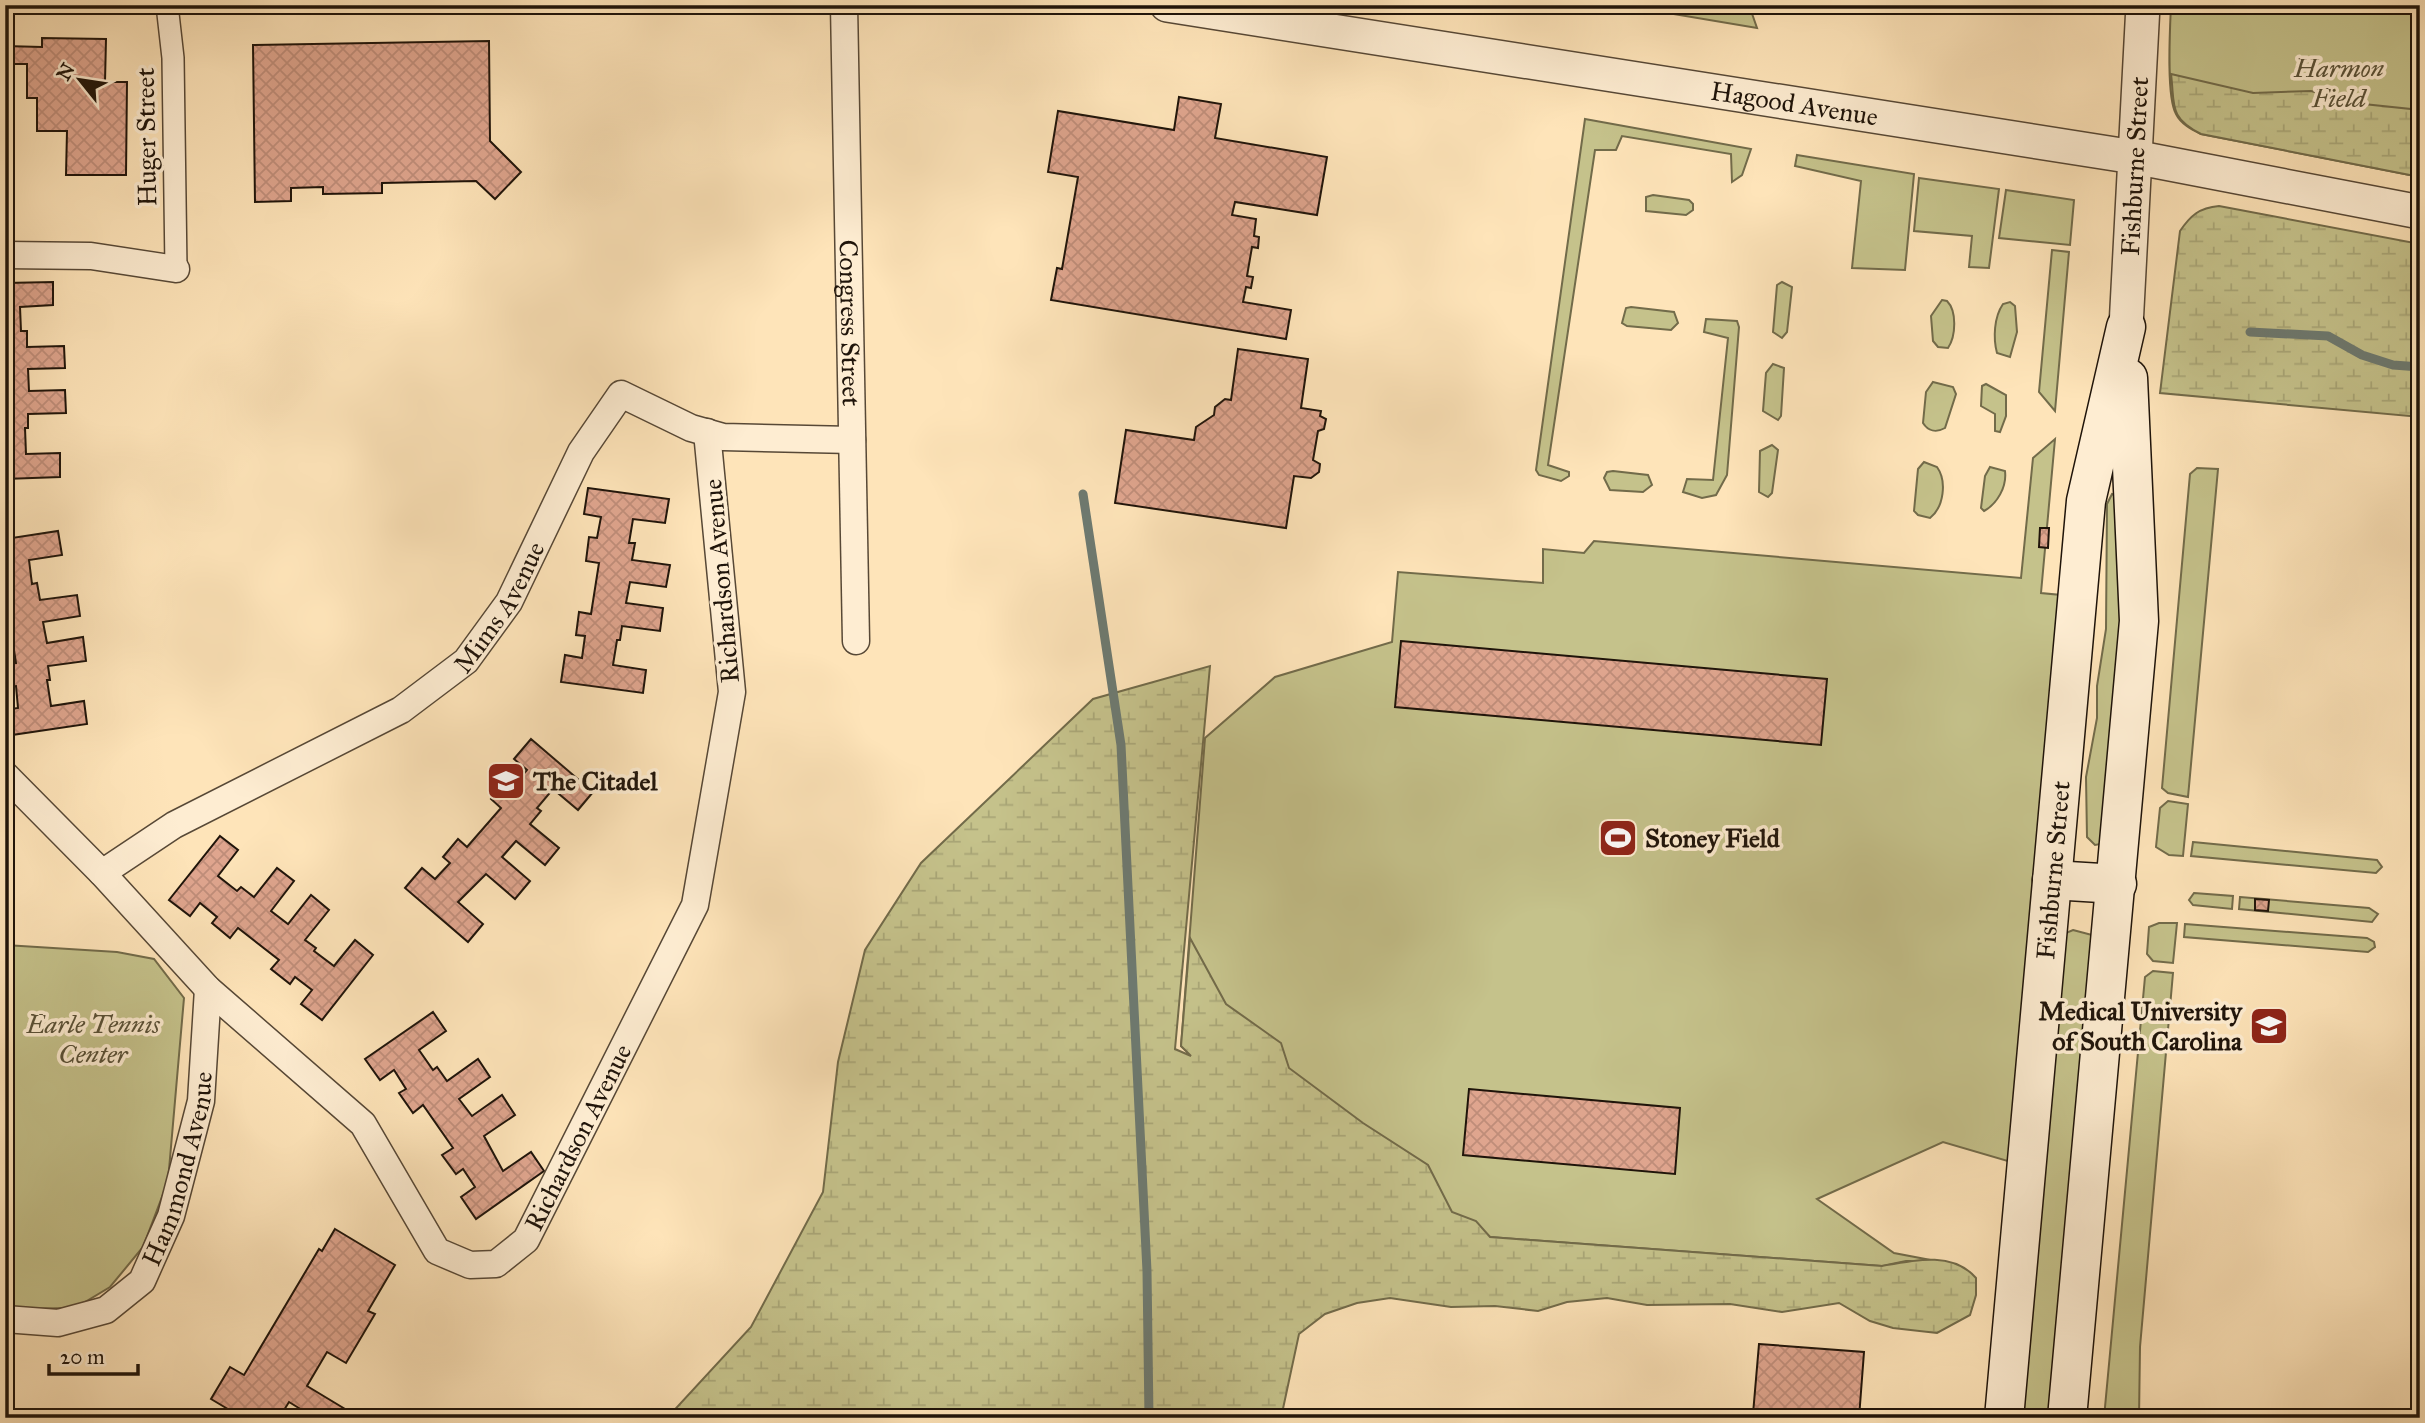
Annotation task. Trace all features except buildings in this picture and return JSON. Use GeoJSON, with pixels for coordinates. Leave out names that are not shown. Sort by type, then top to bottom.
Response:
{"type":"FeatureCollection","features":[{"type":"Feature","properties":{"kind":"main road","name":"Fishburne Street"},"geometry":{"type":"LineString","coordinates":[[2004,1418],[2087,500],[2126,327]]}},
{"type":"Feature","properties":{"kind":"main road","name":"Fishburne Street"},"geometry":{"type":"LineString","coordinates":[[2067,1418],[2139,621],[2126,327]]}},
{"type":"Feature","properties":{"kind":"main road"},"geometry":{"type":"LineString","coordinates":[[2052,880],[2117,884]]}},
{"type":"Feature","properties":{"kind":"street","name":"Huger Street"},"geometry":{"type":"LineString","coordinates":[[167,5],[173,58],[176,269]]}},
{"type":"Feature","properties":{"kind":"street","name":"Congress Street"},"geometry":{"type":"LineString","coordinates":[[844,5],[856,641]]}},
{"type":"Feature","properties":{"kind":"street","name":"Hagood Avenue"},"geometry":{"type":"LineString","coordinates":[[1167,5],[2134,157],[2420,212]]}},
{"type":"Feature","properties":{"kind":"street","name":"Fishburne Street"},"geometry":{"type":"LineString","coordinates":[[2126,327],[2143,5]]}},
{"type":"Feature","properties":{"kind":"street"},"geometry":{"type":"LineString","coordinates":[[5,255],[91,256],[176,269]]}},
{"type":"Feature","properties":{"kind":"street","name":"Mims Avenue"},"geometry":{"type":"LineString","coordinates":[[102,873],[174,825],[401,710],[466,660],[509,602],[581,453],[621,394],[707,432],[752,440],[852,440]]}},
{"type":"Feature","properties":{"kind":"street","name":"Richardson Avenue"},"geometry":{"type":"LineString","coordinates":[[5,775],[102,873],[208,989],[363,1125],[437,1251],[470,1265],[496,1264],[526,1240],[695,905],[732,692],[707,432]]}},
{"type":"Feature","properties":{"kind":"street","name":"Hammond Avenue"},"geometry":{"type":"LineString","coordinates":[[5,1320],[58,1323],[106,1310],[142,1281],[171,1216],[201,1101],[208,989]]}},
{"type":"Feature","properties":{"kind":"green space"},"geometry":{"type":"Polygon","coordinates":[[[1620,5],[1749,5],[1757,28],[1620,5]]]}},
{"type":"Feature","properties":{"kind":"green space","name":"Harmon Field"},"geometry":{"type":"Polygon","coordinates":[[[2171,5],[2420,5],[2420,177],[2201,134],[2187,126],[2176,114],[2171,93],[2171,5]]]}},
{"type":"Feature","properties":{"kind":"green space"},"geometry":{"type":"Polygon","coordinates":[[[2171,74],[2253,93],[2311,91],[2354,103],[2420,110],[2420,177],[2201,134],[2178,116],[2171,74]]]}},
{"type":"Feature","properties":{"kind":"green space"},"geometry":{"type":"Polygon","coordinates":[[[1585,119],[1751,149],[1742,175],[1732,182],[1731,154],[1622,136],[1616,150],[1595,150],[1548,465],[1569,472],[1569,476],[1561,481],[1539,475],[1536,470],[1585,119]]]}},
{"type":"Feature","properties":{"kind":"green space"},"geometry":{"type":"Polygon","coordinates":[[[1797,155],[1914,174],[1905,270],[1852,268],[1861,181],[1795,166],[1797,155]]]}},
{"type":"Feature","properties":{"kind":"green space"},"geometry":{"type":"Polygon","coordinates":[[[1919,178],[1999,189],[1989,268],[1969,267],[1972,236],[1914,231],[1919,178]]]}},
{"type":"Feature","properties":{"kind":"green space"},"geometry":{"type":"Polygon","coordinates":[[[2006,190],[2074,200],[2070,245],[1999,238],[2006,190]]]}},
{"type":"Feature","properties":{"kind":"green space"},"geometry":{"type":"Polygon","coordinates":[[[1653,195],[1689,200],[1693,204],[1693,210],[1686,215],[1646,211],[1646,197],[1653,195]]]}},
{"type":"Feature","properties":{"kind":"green space"},"geometry":{"type":"Polygon","coordinates":[[[2219,206],[2420,244],[2420,417],[2160,393],[2180,231],[2196,213],[2219,206]]]}},
{"type":"Feature","properties":{"kind":"green space"},"geometry":{"type":"Polygon","coordinates":[[[2052,250],[2069,252],[2055,411],[2039,392],[2052,250]]]}},
{"type":"Feature","properties":{"kind":"green space"},"geometry":{"type":"Polygon","coordinates":[[[1782,282],[1792,287],[1787,332],[1782,338],[1773,332],[1777,285],[1782,282]]]}},
{"type":"Feature","properties":{"kind":"green space"},"geometry":{"type":"Polygon","coordinates":[[[1942,300],[1950,305],[1954,317],[1953,337],[1948,348],[1938,347],[1933,341],[1931,316],[1942,300]]]}},
{"type":"Feature","properties":{"kind":"green space"},"geometry":{"type":"Polygon","coordinates":[[[2010,302],[2015,306],[2017,332],[2010,357],[1997,353],[1995,334],[2000,309],[2003,304],[2010,302]]]}},
{"type":"Feature","properties":{"kind":"green space"},"geometry":{"type":"Polygon","coordinates":[[[1626,308],[1674,312],[1678,323],[1671,330],[1627,326],[1622,323],[1626,308]]]}},
{"type":"Feature","properties":{"kind":"green space"},"geometry":{"type":"Polygon","coordinates":[[[1706,319],[1737,321],[1739,327],[1727,475],[1716,495],[1702,498],[1683,492],[1687,479],[1713,480],[1728,338],[1704,332],[1706,319]]]}},
{"type":"Feature","properties":{"kind":"green space"},"geometry":{"type":"Polygon","coordinates":[[[1773,364],[1784,368],[1781,416],[1778,420],[1763,411],[1766,373],[1773,364]]]}},
{"type":"Feature","properties":{"kind":"green space"},"geometry":{"type":"Polygon","coordinates":[[[1933,382],[1953,387],[1956,394],[1945,428],[1935,431],[1923,423],[1926,392],[1933,382]]]}},
{"type":"Feature","properties":{"kind":"green space"},"geometry":{"type":"Polygon","coordinates":[[[1986,384],[2006,395],[2006,416],[2000,432],[1995,431],[1995,414],[1981,406],[1982,386],[1986,384]]]}},
{"type":"Feature","properties":{"kind":"green space","name":"Stoney Field"},"geometry":{"type":"Polygon","coordinates":[[[2055,439],[2041,593],[2061,595],[2011,1162],[1943,1142],[1817,1199],[1894,1253],[1936,1261],[1906,1261],[1882,1266],[1490,1237],[1485,1232],[1388,1225],[1181,1046],[1205,738],[1275,677],[1392,642],[1398,572],[1543,583],[1543,549],[1584,553],[1594,541],[2021,578],[2033,458],[2055,439]]]}},
{"type":"Feature","properties":{"kind":"green space"},"geometry":{"type":"Polygon","coordinates":[[[1772,445],[1778,450],[1772,493],[1768,497],[1759,492],[1760,451],[1772,445]]]}},
{"type":"Feature","properties":{"kind":"green space"},"geometry":{"type":"Polygon","coordinates":[[[1924,462],[1937,467],[1943,486],[1941,501],[1930,518],[1914,511],[1918,469],[1924,462]]]}},
{"type":"Feature","properties":{"kind":"green space"},"geometry":{"type":"Polygon","coordinates":[[[1990,467],[2005,471],[2004,483],[1997,499],[1984,511],[1981,508],[1985,476],[1990,467]]]}},
{"type":"Feature","properties":{"kind":"green space"},"geometry":{"type":"Polygon","coordinates":[[[2197,468],[2218,469],[2188,797],[2168,793],[2162,788],[2190,474],[2197,468]]]}},
{"type":"Feature","properties":{"kind":"green space"},"geometry":{"type":"Polygon","coordinates":[[[1607,472],[1648,475],[1652,485],[1643,492],[1610,490],[1604,478],[1607,472]]]}},
{"type":"Feature","properties":{"kind":"green space"},"geometry":{"type":"Polygon","coordinates":[[[2112,494],[2115,495],[2122,620],[2101,844],[2095,845],[2087,837],[2086,777],[2097,718],[2097,686],[2106,629],[2107,504],[2112,494]]]}},
{"type":"Feature","properties":{"kind":"green space"},"geometry":{"type":"Polygon","coordinates":[[[1210,666],[1175,1049],[1191,1056],[1181,1046],[1190,938],[1226,1004],[1281,1043],[1289,1068],[1363,1123],[1428,1165],[1452,1212],[1476,1221],[1490,1237],[1882,1266],[1920,1260],[1945,1261],[1967,1269],[1976,1278],[1976,1295],[1970,1315],[1937,1333],[1893,1328],[1870,1321],[1839,1303],[1782,1312],[1730,1304],[1647,1305],[1607,1298],[1567,1302],[1538,1311],[1495,1306],[1451,1307],[1390,1298],[1357,1303],[1325,1314],[1299,1334],[1281,1418],[667,1418],[751,1327],[823,1192],[838,1062],[865,950],[921,863],[1093,699],[1210,666]]]}},
{"type":"Feature","properties":{"kind":"green space"},"geometry":{"type":"Polygon","coordinates":[[[2168,801],[2188,804],[2183,856],[2169,855],[2156,847],[2160,808],[2168,801]]]}},
{"type":"Feature","properties":{"kind":"green space"},"geometry":{"type":"Polygon","coordinates":[[[2193,842],[2377,860],[2382,867],[2376,873],[2191,856],[2193,842]]]}},
{"type":"Feature","properties":{"kind":"green space"},"geometry":{"type":"Polygon","coordinates":[[[2194,893],[2233,896],[2232,909],[2193,905],[2189,900],[2194,893]]]}},
{"type":"Feature","properties":{"kind":"green space"},"geometry":{"type":"Polygon","coordinates":[[[2240,897],[2369,908],[2378,914],[2372,922],[2239,909],[2240,897]]]}},
{"type":"Feature","properties":{"kind":"green space"},"geometry":{"type":"Polygon","coordinates":[[[2159,923],[2177,923],[2173,963],[2153,961],[2147,954],[2149,927],[2159,923]]]}},
{"type":"Feature","properties":{"kind":"green space"},"geometry":{"type":"Polygon","coordinates":[[[2185,924],[2367,938],[2374,942],[2375,947],[2368,952],[2184,937],[2185,924]]]}},
{"type":"Feature","properties":{"kind":"green space"},"geometry":{"type":"Polygon","coordinates":[[[2073,930],[2092,935],[2053,1418],[2024,1418],[2025,1355],[2066,933],[2073,930]]]}},
{"type":"Feature","properties":{"kind":"green space","name":"Earle Tennis Center"},"geometry":{"type":"Polygon","coordinates":[[[5,945],[117,952],[154,959],[184,998],[168,1181],[143,1247],[110,1287],[75,1308],[5,1309],[5,945]]]}},
{"type":"Feature","properties":{"kind":"green space"},"geometry":{"type":"Polygon","coordinates":[[[2153,971],[2173,973],[2140,1347],[2139,1418],[2104,1418],[2145,977],[2153,971]]]}},
{"type":"Feature","properties":{"kind":"waterway"},"geometry":{"type":"LineString","coordinates":[[2250,332],[2328,336],[2362,355],[2393,365],[2420,367]]}},
{"type":"Feature","properties":{"kind":"waterway"},"geometry":{"type":"LineString","coordinates":[[1083,494],[1121,745],[1147,1271],[1149,1418]]}},
{"type":"Feature","properties":{"kind":"place","name":"The Citadel"},"geometry":{"type":"Point","coordinates":[506,781]}},
{"type":"Feature","properties":{"kind":"place","name":"Stoney Field"},"geometry":{"type":"Point","coordinates":[1618,838]}},
{"type":"Feature","properties":{"kind":"place","name":"Medical University of South Carolina"},"geometry":{"type":"Point","coordinates":[2269,1026]}}]}
